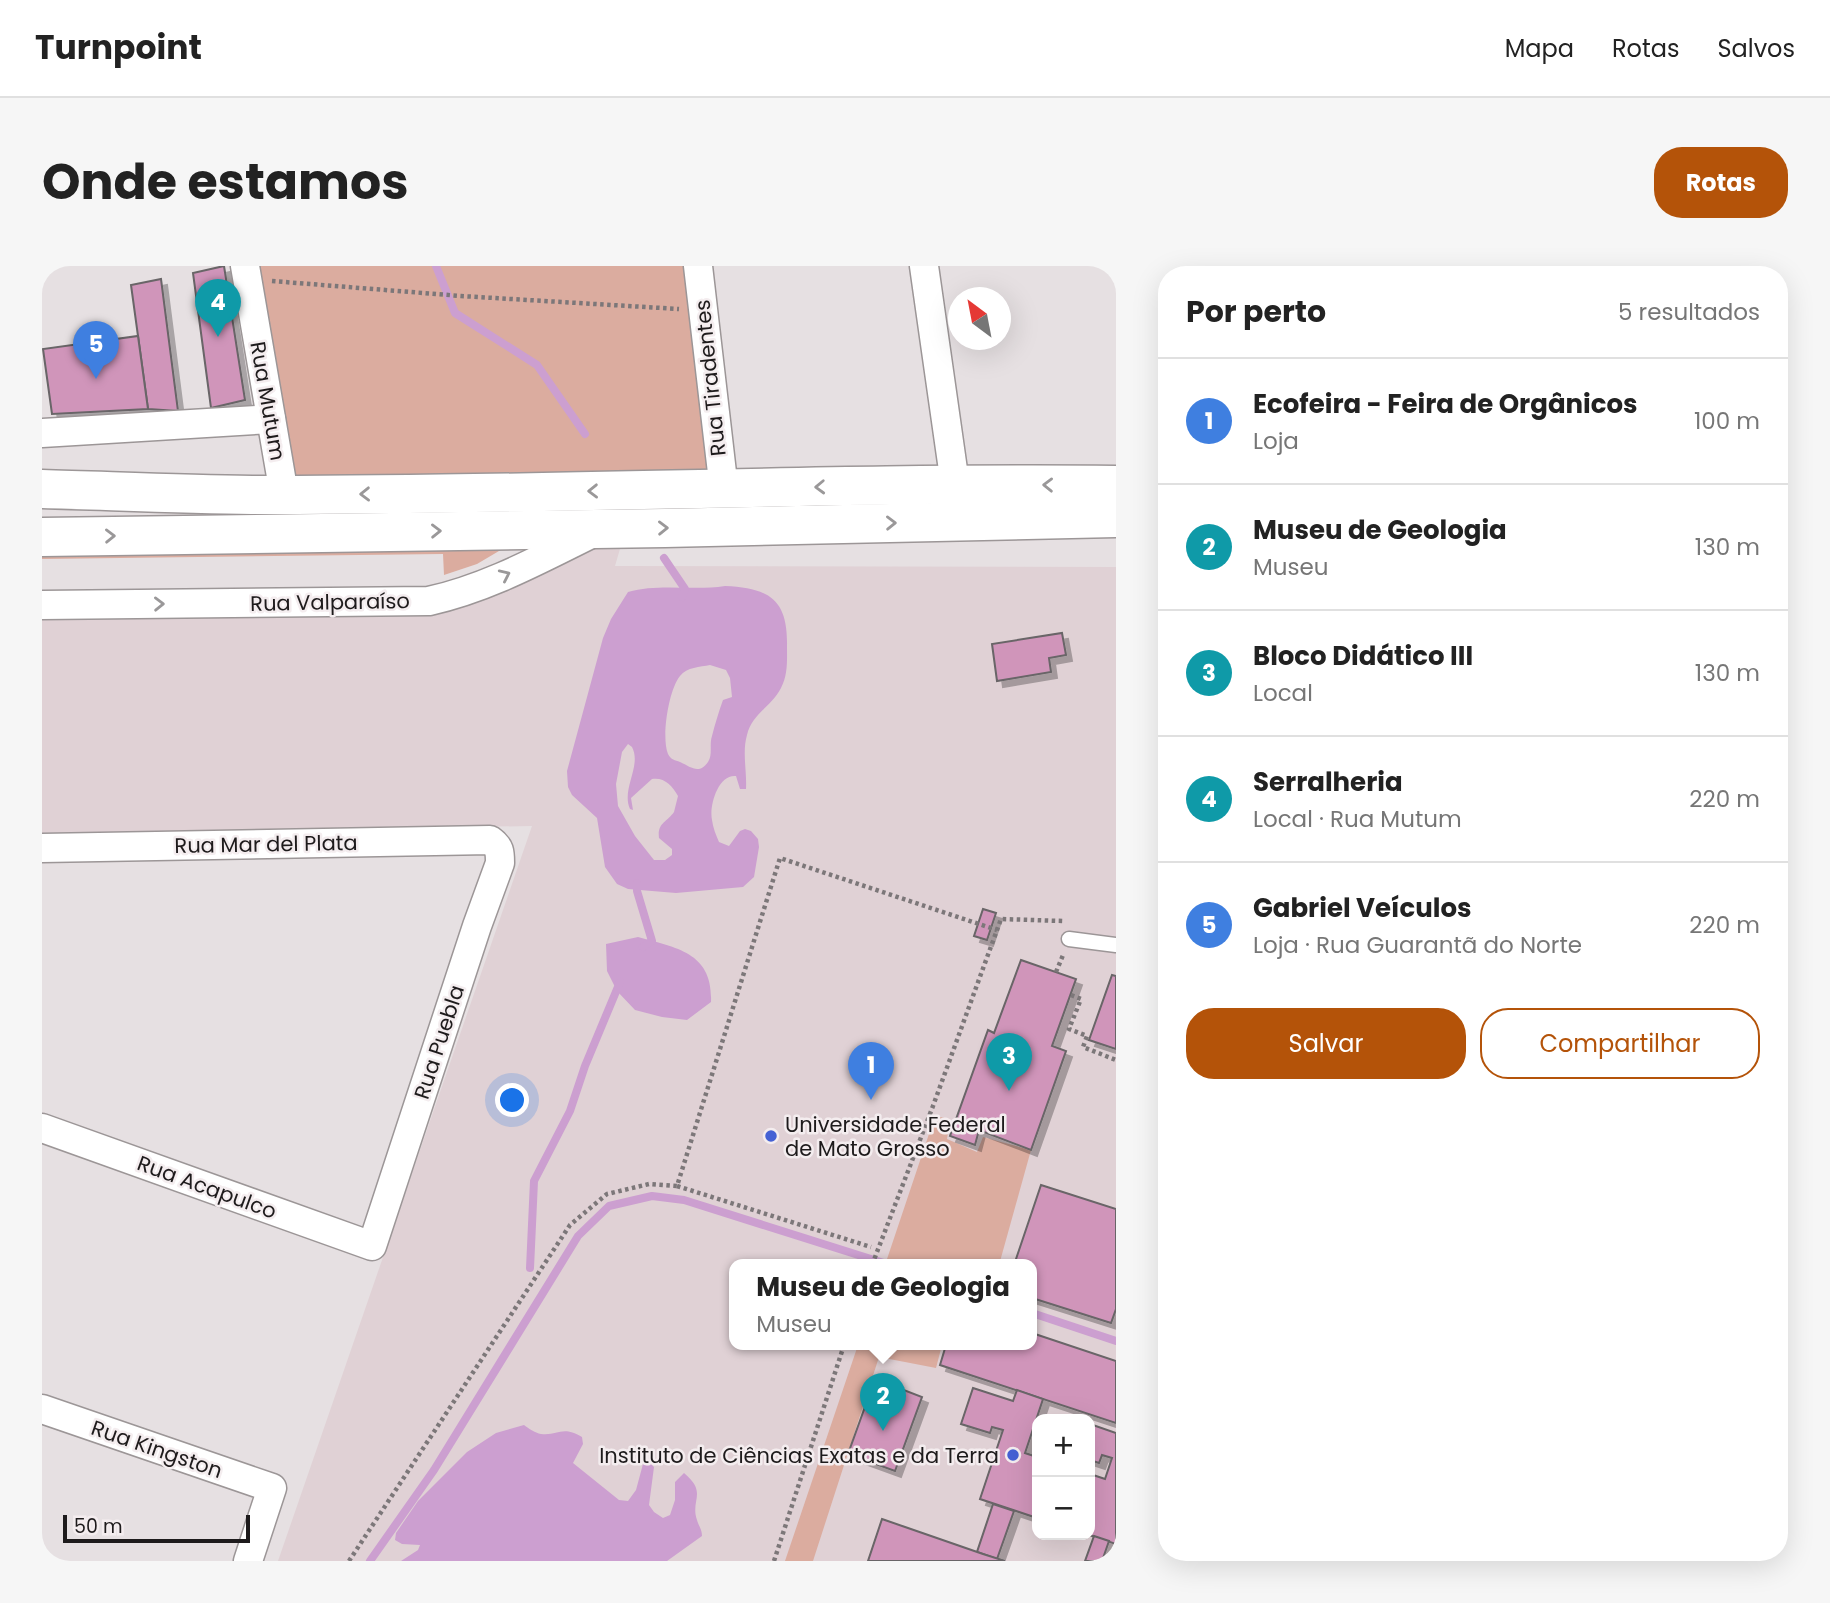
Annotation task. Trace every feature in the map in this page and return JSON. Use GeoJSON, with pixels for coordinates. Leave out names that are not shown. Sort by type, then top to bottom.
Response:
{"type":"FeatureCollection","features":[{"type":"Feature","properties":{"kind":"main road"},"geometry":{"type":"LineString","coordinates":[[43,484],[284,494],[724,490],[955,484],[1116,485]]}},
{"type":"Feature","properties":{"kind":"main road"},"geometry":{"type":"LineString","coordinates":[[42,537],[1116,518]]}},
{"type":"Feature","properties":{"kind":"street","name":"Rua Tiradentes"},"geometry":{"type":"LineString","coordinates":[[698,266],[724,490]]}},
{"type":"Feature","properties":{"kind":"street"},"geometry":{"type":"LineString","coordinates":[[924,266],[955,484]]}},
{"type":"Feature","properties":{"kind":"street","name":"Rua Mutum"},"geometry":{"type":"LineString","coordinates":[[246,273],[284,494]]}},
{"type":"Feature","properties":{"kind":"street"},"geometry":{"type":"LineString","coordinates":[[42,433],[271,419]]}},
{"type":"Feature","properties":{"kind":"street","name":"Rua Valparaíso"},"geometry":{"type":"LineString","coordinates":[[42,605],[429,601],[451,597],[491,582],[603,529]]}},
{"type":"Feature","properties":{"kind":"street","name":"Rua Mar del Plata"},"geometry":{"type":"LineString","coordinates":[[42,848],[491,840]]}},
{"type":"Feature","properties":{"kind":"street","name":"Rua Puebla"},"geometry":{"type":"LineString","coordinates":[[372,1247],[500,863],[498,845],[491,840]]}},
{"type":"Feature","properties":{"kind":"street","name":"Rua Acapulco"},"geometry":{"type":"LineString","coordinates":[[42,1128],[372,1247]]}},
{"type":"Feature","properties":{"kind":"street","name":"Rua Kingston"},"geometry":{"type":"LineString","coordinates":[[42,1409],[272,1488],[248,1561]]}},
{"type":"Feature","properties":{"kind":"lane"},"geometry":{"type":"LineString","coordinates":[[1069,939],[1116,945]]}},
{"type":"Feature","properties":{"kind":"path"},"geometry":{"type":"LineString","coordinates":[[246,273],[461,296],[704,310]]}},
{"type":"Feature","properties":{"kind":"path"},"geometry":{"type":"LineString","coordinates":[[677,1186],[780,858],[997,930]]}},
{"type":"Feature","properties":{"kind":"path"},"geometry":{"type":"LineString","coordinates":[[874,1259],[1001,919],[1075,921]]}},
{"type":"Feature","properties":{"kind":"path"},"geometry":{"type":"LineString","coordinates":[[1071,995],[1081,999],[1069,1029],[1087,1036],[1083,1047],[1116,1060]]}},
{"type":"Feature","properties":{"kind":"path"},"geometry":{"type":"LineString","coordinates":[[349,1561],[570,1225],[607,1194],[649,1184],[677,1186],[871,1247]]}},
{"type":"Feature","properties":{"kind":"path"},"geometry":{"type":"LineString","coordinates":[[774,1561],[842,1350]]}},
{"type":"Feature","properties":{"kind":"shaded area"},"geometry":{"type":"Polygon","coordinates":[[[254,266],[688,266],[712,478],[290,478],[254,266]]]}},
{"type":"Feature","properties":{"kind":"shaded area"},"geometry":{"type":"Polygon","coordinates":[[[516,541],[477,564],[444,575],[443,554],[42,559],[42,550],[516,541]]]}},
{"type":"Feature","properties":{"kind":"shaded area","name":"Universidade Federal de Mato Grosso"},"geometry":{"type":"Polygon","coordinates":[[[622,542],[615,566],[1116,567],[1116,1561],[278,1561],[532,826],[42,834],[42,615],[446,609],[596,545],[622,542]]]}},
{"type":"Feature","properties":{"kind":"shaded area"},"geometry":{"type":"Polygon","coordinates":[[[741,587],[765,594],[780,607],[786,630],[787,662],[783,683],[777,695],[753,721],[747,735],[746,789],[740,789],[736,776],[724,780],[716,792],[711,814],[719,842],[729,846],[740,831],[745,829],[758,839],[754,877],[743,887],[676,893],[628,889],[617,884],[605,867],[597,818],[572,795],[568,787],[567,771],[603,638],[628,592],[652,588],[741,587]],[[710,665],[690,669],[680,676],[672,691],[667,714],[665,736],[670,758],[695,769],[708,762],[711,739],[723,700],[732,697],[730,678],[726,670],[710,665]],[[628,744],[622,752],[616,784],[618,806],[635,836],[654,860],[665,860],[672,855],[672,849],[659,838],[660,829],[674,812],[678,796],[667,783],[652,779],[631,798],[633,810],[630,809],[628,794],[635,762],[632,747],[628,744]]]}},
{"type":"Feature","properties":{"kind":"shaded area"},"geometry":{"type":"Polygon","coordinates":[[[638,937],[679,949],[699,963],[710,986],[711,1002],[687,1020],[635,1010],[617,991],[607,971],[606,944],[638,937]]]}},
{"type":"Feature","properties":{"kind":"shaded area"},"geometry":{"type":"Polygon","coordinates":[[[935,1116],[950,1119],[947,1139],[977,1152],[983,1137],[1031,1150],[1001,1259],[887,1259],[935,1116]]]}},
{"type":"Feature","properties":{"kind":"shaded area"},"geometry":{"type":"Polygon","coordinates":[[[856,1350],[941,1350],[936,1368],[879,1357],[813,1561],[785,1561],[856,1350]]]}},
{"type":"Feature","properties":{"kind":"shaded area"},"geometry":{"type":"Polygon","coordinates":[[[524,1425],[541,1434],[565,1431],[582,1437],[583,1444],[573,1463],[619,1500],[628,1501],[636,1490],[643,1464],[648,1461],[654,1467],[649,1505],[663,1518],[670,1515],[675,1500],[675,1482],[684,1473],[697,1491],[695,1513],[702,1536],[667,1561],[401,1561],[418,1550],[420,1545],[402,1544],[395,1540],[396,1533],[418,1501],[467,1452],[496,1433],[524,1425]]]}},
{"type":"Feature","properties":{"kind":"building"},"geometry":{"type":"Polygon","coordinates":[[[224,266],[245,400],[211,408],[193,273],[224,266]]]}},
{"type":"Feature","properties":{"kind":"building"},"geometry":{"type":"Polygon","coordinates":[[[161,279],[178,411],[148,409],[131,285],[161,279]]]}},
{"type":"Feature","properties":{"kind":"building"},"geometry":{"type":"Polygon","coordinates":[[[138,336],[148,409],[52,414],[43,349],[138,336]]]}},
{"type":"Feature","properties":{"kind":"building"},"geometry":{"type":"Polygon","coordinates":[[[1062,633],[1066,655],[1049,658],[1051,672],[997,681],[992,644],[1062,633]]]}},
{"type":"Feature","properties":{"kind":"building"},"geometry":{"type":"Polygon","coordinates":[[[983,909],[996,913],[987,940],[974,936],[983,909]]]}},
{"type":"Feature","properties":{"kind":"building"},"geometry":{"type":"Polygon","coordinates":[[[1021,960],[1076,979],[1052,1046],[1066,1051],[1031,1150],[979,1130],[975,1145],[950,1136],[988,1030],[994,1033],[1021,960]]]}},
{"type":"Feature","properties":{"kind":"building"},"geometry":{"type":"Polygon","coordinates":[[[1112,975],[1116,976],[1116,1049],[1089,1040],[1112,975]]]}},
{"type":"Feature","properties":{"kind":"building"},"geometry":{"type":"Polygon","coordinates":[[[1041,1185],[1116,1209],[1116,1309],[1111,1323],[1037,1300],[1037,1259],[1016,1259],[1041,1185]]]}},
{"type":"Feature","properties":{"kind":"building"},"geometry":{"type":"Polygon","coordinates":[[[1037,1335],[1116,1361],[1116,1423],[940,1365],[944,1350],[1037,1350],[1037,1335]]]}},
{"type":"Feature","properties":{"kind":"building"},"geometry":{"type":"Polygon","coordinates":[[[883,1382],[922,1397],[895,1471],[848,1454],[866,1404],[873,1407],[883,1382]]]}},
{"type":"Feature","properties":{"kind":"building","name":"Instituto de Ciências Exatas e da Terra"},"geometry":{"type":"Polygon","coordinates":[[[973,1388],[1013,1401],[1017,1390],[1043,1399],[1038,1414],[1032,1414],[1032,1432],[1025,1453],[1032,1455],[1032,1516],[980,1499],[1003,1430],[992,1427],[990,1433],[961,1424],[973,1388]]]}},
{"type":"Feature","properties":{"kind":"building"},"geometry":{"type":"Polygon","coordinates":[[[1095,1426],[1116,1433],[1116,1544],[1095,1537],[1095,1476],[1105,1479],[1112,1458],[1102,1455],[1099,1463],[1095,1462],[1095,1426]]]}},
{"type":"Feature","properties":{"kind":"building"},"geometry":{"type":"Polygon","coordinates":[[[993,1504],[1014,1511],[997,1559],[977,1552],[993,1504]]]}},
{"type":"Feature","properties":{"kind":"building","name":"Instituto de Ciências Exatas e da Terra"},"geometry":{"type":"Polygon","coordinates":[[[882,1519],[983,1554],[1005,1561],[868,1561],[882,1519]]]}},
{"type":"Feature","properties":{"kind":"building"},"geometry":{"type":"Polygon","coordinates":[[[1095,1536],[1109,1541],[1102,1561],[1085,1561],[1095,1536]]]}},
{"type":"Feature","properties":{"kind":"waterway"},"geometry":{"type":"LineString","coordinates":[[436,266],[455,313],[537,365],[585,434]]}},
{"type":"Feature","properties":{"kind":"waterway"},"geometry":{"type":"LineString","coordinates":[[664,558],[685,589],[682,597]]}},
{"type":"Feature","properties":{"kind":"waterway"},"geometry":{"type":"LineString","coordinates":[[637,883],[652,941],[643,947]]}},
{"type":"Feature","properties":{"kind":"waterway"},"geometry":{"type":"LineString","coordinates":[[530,1268],[534,1181],[570,1111],[585,1066],[620,982]]}},
{"type":"Feature","properties":{"kind":"waterway"},"geometry":{"type":"LineString","coordinates":[[370,1561],[434,1470],[578,1236],[609,1206],[652,1196],[684,1200],[871,1259]]}},
{"type":"Feature","properties":{"kind":"waterway"},"geometry":{"type":"LineString","coordinates":[[1037,1315],[1116,1341]]}},
{"type":"Feature","properties":{"kind":"place","name":"Serralheria"},"geometry":{"type":"Point","coordinates":[218,337]}},
{"type":"Feature","properties":{"kind":"place","name":"Gabriel Veículos"},"geometry":{"type":"Point","coordinates":[96,379]}},
{"type":"Feature","properties":{"kind":"place","name":"Bloco Didático III"},"geometry":{"type":"Point","coordinates":[1009,1091]}},
{"type":"Feature","properties":{"kind":"place","name":"Ecofeira - Feira de Orgânicos"},"geometry":{"type":"Point","coordinates":[871,1100]}},
{"type":"Feature","properties":{"kind":"place","name":"Universidade Federal de Mato Grosso"},"geometry":{"type":"Point","coordinates":[771,1136]}},
{"type":"Feature","properties":{"kind":"place","name":"Museu de Geologia"},"geometry":{"type":"Point","coordinates":[883,1431]}},
{"type":"Feature","properties":{"kind":"place","name":"Instituto de Ciências Exatas e da Terra"},"geometry":{"type":"Point","coordinates":[1013,1455]}}]}
